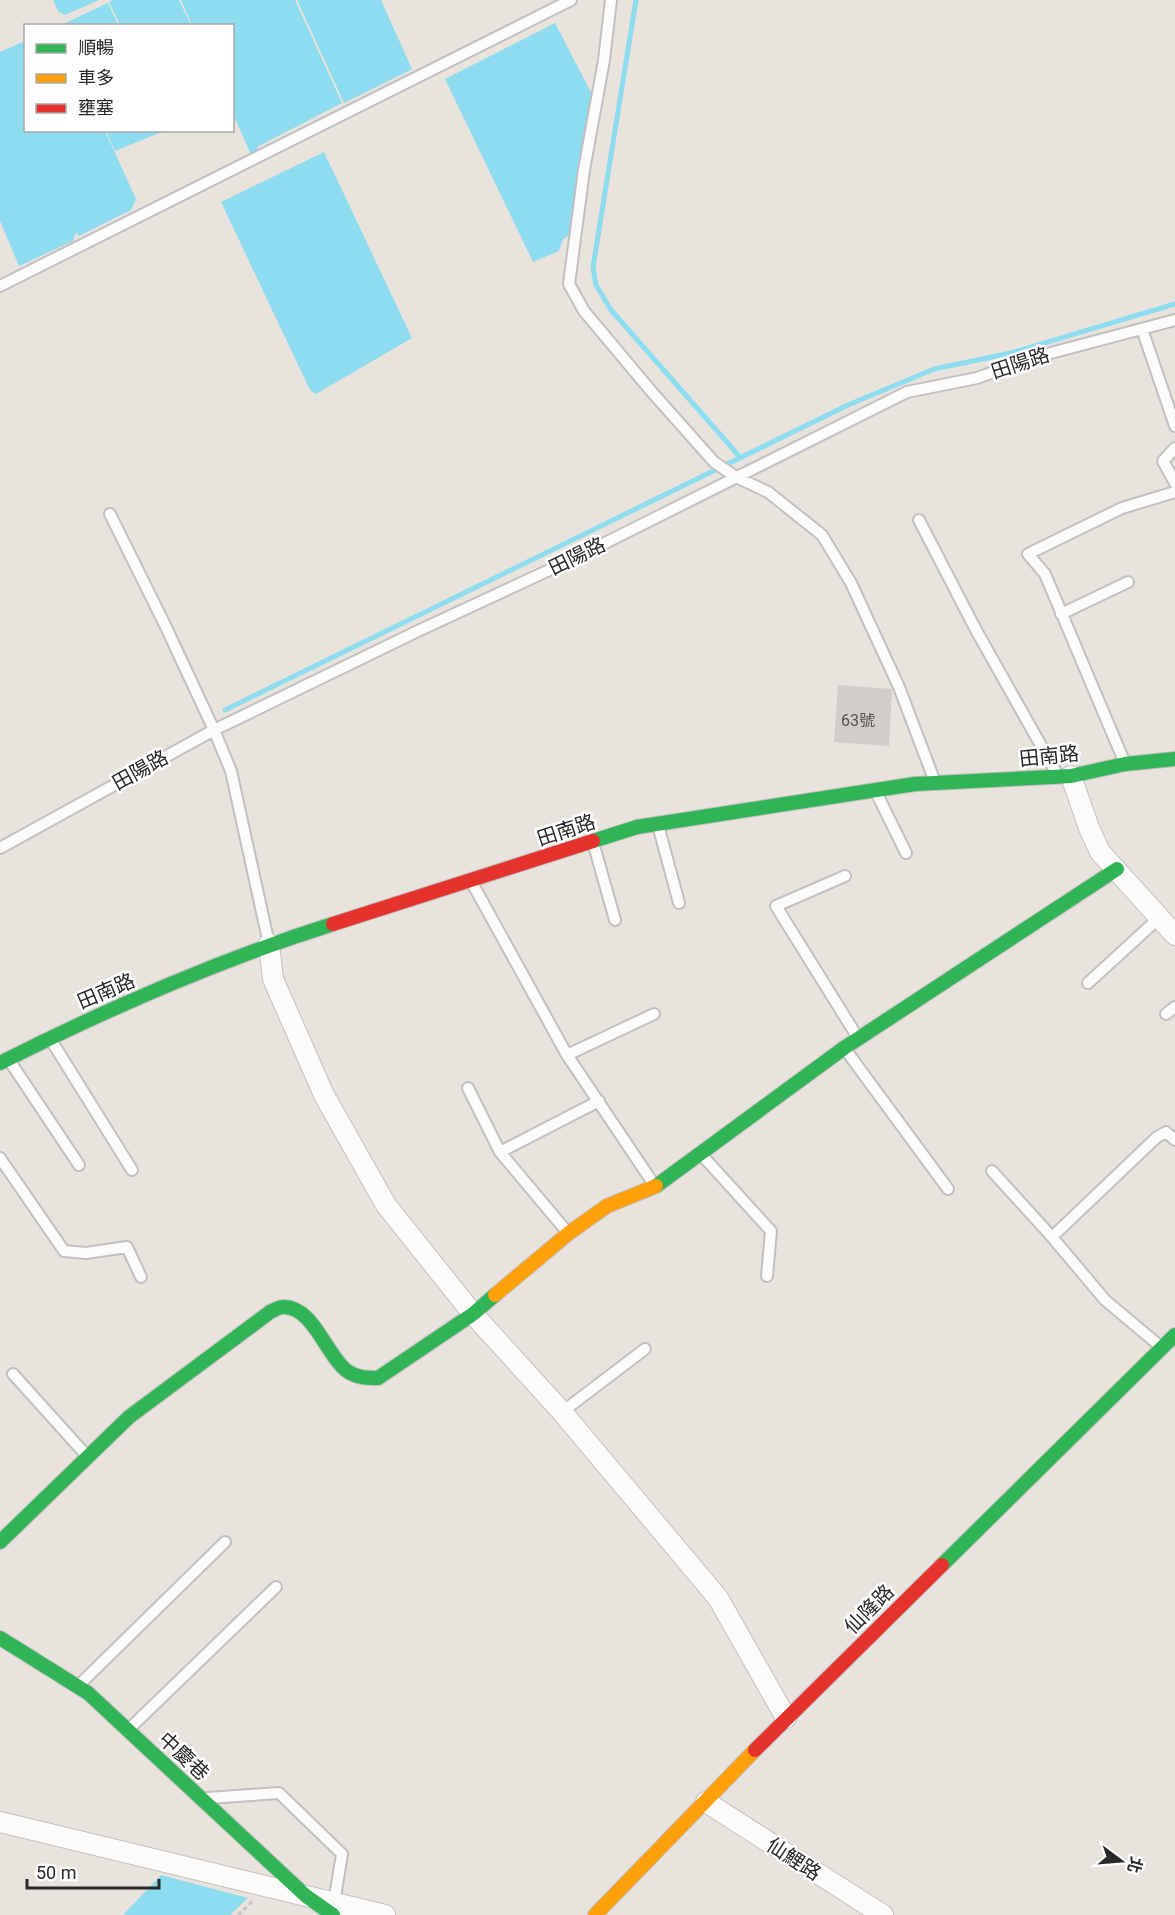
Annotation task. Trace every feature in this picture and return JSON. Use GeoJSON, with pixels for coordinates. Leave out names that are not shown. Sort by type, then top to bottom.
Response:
{"type":"FeatureCollection","features":[{"type":"Feature","properties":{"kind":"street","name":"田南路"},"geometry":{"type":"LineString","coordinates":[[4,1060],[83,1022],[269,944],[637,827],[875,790],[936,783],[1065,776],[1125,764],[1175,759]]}},
{"type":"Feature","properties":{"kind":"street"},"geometry":{"type":"LineString","coordinates":[[1065,776],[1100,852],[1175,935]]}},
{"type":"Feature","properties":{"kind":"street"},"geometry":{"type":"LineString","coordinates":[[0,1542],[129,1417],[270,1312],[283,1306],[295,1309],[307,1318],[344,1369],[354,1376],[367,1380],[378,1378],[473,1314],[569,1233],[607,1206],[655,1186],[844,1048],[1117,869]]}},
{"type":"Feature","properties":{"kind":"street"},"geometry":{"type":"LineString","coordinates":[[269,944],[273,978],[330,1105],[386,1205],[473,1314],[562,1412],[718,1598],[786,1718]]}},
{"type":"Feature","properties":{"kind":"street","name":"仙隆路"},"geometry":{"type":"LineString","coordinates":[[595,1915],[786,1718],[1175,1335]]}},
{"type":"Feature","properties":{"kind":"street","name":"中慶巷"},"geometry":{"type":"LineString","coordinates":[[0,1638],[88,1693],[306,1896]]}},
{"type":"Feature","properties":{"kind":"street","name":"仙鯉路"},"geometry":{"type":"LineString","coordinates":[[706,1802],[883,1915]]}},
{"type":"Feature","properties":{"kind":"street"},"geometry":{"type":"LineString","coordinates":[[0,1822],[306,1896],[334,1909],[385,1915]]}},
{"type":"Feature","properties":{"kind":"lane"},"geometry":{"type":"LineString","coordinates":[[0,286],[571,0]]}},
{"type":"Feature","properties":{"kind":"lane"},"geometry":{"type":"LineString","coordinates":[[611,0],[604,60],[584,170],[569,284],[584,310],[714,462],[733,475],[768,492],[822,535],[861,604],[899,687],[936,783]]}},
{"type":"Feature","properties":{"kind":"lane","name":"田陽路"},"geometry":{"type":"LineString","coordinates":[[0,848],[214,730],[575,558],[733,475],[907,392],[977,378],[1032,358],[1175,320]]}},
{"type":"Feature","properties":{"kind":"lane"},"geometry":{"type":"LineString","coordinates":[[1142,329],[1175,426]]}},
{"type":"Feature","properties":{"kind":"lane"},"geometry":{"type":"LineString","coordinates":[[1175,448],[1163,461],[1175,483]]}},
{"type":"Feature","properties":{"kind":"lane"},"geometry":{"type":"LineString","coordinates":[[1125,764],[1045,574],[1028,554],[1122,508],[1175,492]]}},
{"type":"Feature","properties":{"kind":"lane"},"geometry":{"type":"LineString","coordinates":[[110,513],[165,625],[231,771],[269,944]]}},
{"type":"Feature","properties":{"kind":"lane"},"geometry":{"type":"LineString","coordinates":[[919,520],[976,630],[1065,776]]}},
{"type":"Feature","properties":{"kind":"lane"},"geometry":{"type":"LineString","coordinates":[[1061,614],[1128,582]]}},
{"type":"Feature","properties":{"kind":"lane"},"geometry":{"type":"LineString","coordinates":[[875,790],[906,854]]}},
{"type":"Feature","properties":{"kind":"lane"},"geometry":{"type":"LineString","coordinates":[[658,824],[679,903]]}},
{"type":"Feature","properties":{"kind":"lane"},"geometry":{"type":"LineString","coordinates":[[593,841],[615,920]]}},
{"type":"Feature","properties":{"kind":"lane"},"geometry":{"type":"LineString","coordinates":[[845,876],[776,906],[858,1039]]}},
{"type":"Feature","properties":{"kind":"lane"},"geometry":{"type":"LineString","coordinates":[[471,881],[567,1055],[655,1186]]}},
{"type":"Feature","properties":{"kind":"lane"},"geometry":{"type":"LineString","coordinates":[[1088,983],[1160,916]]}},
{"type":"Feature","properties":{"kind":"lane"},"geometry":{"type":"LineString","coordinates":[[567,1055],[654,1014]]}},
{"type":"Feature","properties":{"kind":"lane"},"geometry":{"type":"LineString","coordinates":[[49,1038],[132,1170]]}},
{"type":"Feature","properties":{"kind":"lane"},"geometry":{"type":"LineString","coordinates":[[844,1048],[948,1189]]}},
{"type":"Feature","properties":{"kind":"lane"},"geometry":{"type":"LineString","coordinates":[[4,1060],[79,1165]]}},
{"type":"Feature","properties":{"kind":"lane"},"geometry":{"type":"LineString","coordinates":[[468,1088],[500,1152],[569,1233]]}},
{"type":"Feature","properties":{"kind":"lane"},"geometry":{"type":"LineString","coordinates":[[500,1152],[599,1101]]}},
{"type":"Feature","properties":{"kind":"lane"},"geometry":{"type":"LineString","coordinates":[[1053,1237],[1157,1137],[1166,1132],[1175,1140]]}},
{"type":"Feature","properties":{"kind":"lane"},"geometry":{"type":"LineString","coordinates":[[700,1153],[771,1231],[767,1276]]}},
{"type":"Feature","properties":{"kind":"lane"},"geometry":{"type":"LineString","coordinates":[[0,1158],[64,1251],[86,1253],[127,1246],[141,1276]]}},
{"type":"Feature","properties":{"kind":"lane"},"geometry":{"type":"LineString","coordinates":[[992,1171],[1053,1237],[1105,1300],[1161,1347]]}},
{"type":"Feature","properties":{"kind":"lane"},"geometry":{"type":"LineString","coordinates":[[562,1412],[645,1349]]}},
{"type":"Feature","properties":{"kind":"lane"},"geometry":{"type":"LineString","coordinates":[[13,1374],[88,1457]]}},
{"type":"Feature","properties":{"kind":"lane"},"geometry":{"type":"LineString","coordinates":[[78,1686],[225,1542]]}},
{"type":"Feature","properties":{"kind":"lane"},"geometry":{"type":"LineString","coordinates":[[128,1730],[276,1587]]}},
{"type":"Feature","properties":{"kind":"lane"},"geometry":{"type":"LineString","coordinates":[[201,1798],[279,1793],[342,1854],[334,1909]]}},
{"type":"Feature","properties":{"kind":"water"},"geometry":{"type":"Polygon","coordinates":[[[53,0],[99,0],[65,15],[58,11],[53,0]]]}},
{"type":"Feature","properties":{"kind":"water"},"geometry":{"type":"Polygon","coordinates":[[[112,0],[179,0],[191,24],[120,24],[109,2],[112,0]]]}},
{"type":"Feature","properties":{"kind":"water"},"geometry":{"type":"Polygon","coordinates":[[[181,0],[295,0],[342,103],[257,147],[260,153],[252,157],[234,116],[234,24],[192,24],[181,0]]]}},
{"type":"Feature","properties":{"kind":"water"},"geometry":{"type":"Polygon","coordinates":[[[297,0],[381,0],[412,69],[344,103],[297,0]]]}},
{"type":"Feature","properties":{"kind":"water"},"geometry":{"type":"Polygon","coordinates":[[[108,3],[118,24],[63,24],[108,3]]]}},
{"type":"Feature","properties":{"kind":"water"},"geometry":{"type":"Polygon","coordinates":[[[555,23],[595,100],[574,233],[563,239],[559,251],[533,262],[445,79],[555,23]]]}},
{"type":"Feature","properties":{"kind":"water"},"geometry":{"type":"Polygon","coordinates":[[[24,41],[24,132],[105,132],[136,199],[131,210],[79,236],[76,232],[73,241],[19,266],[0,221],[0,52],[24,41]]]}},
{"type":"Feature","properties":{"kind":"water"},"geometry":{"type":"Polygon","coordinates":[[[106,132],[162,132],[115,151],[106,132]]]}},
{"type":"Feature","properties":{"kind":"water"},"geometry":{"type":"Polygon","coordinates":[[[324,152],[412,338],[316,394],[310,390],[221,202],[324,152]]]}},
{"type":"Feature","properties":{"kind":"water"},"geometry":{"type":"Polygon","coordinates":[[[161,1875],[248,1898],[230,1915],[123,1915],[161,1875]]]}},
{"type":"Feature","properties":{"kind":"building"},"geometry":{"type":"Polygon","coordinates":[[[838,685],[892,689],[889,746],[834,742],[838,685]]]}},
{"type":"Feature","properties":{"kind":"waterway"},"geometry":{"type":"LineString","coordinates":[[636,0],[593,267],[596,285],[611,310],[740,457]]}},
{"type":"Feature","properties":{"kind":"waterway"},"geometry":{"type":"LineString","coordinates":[[225,710],[848,405],[934,369],[1011,353],[1175,304]]}},
{"type":"Feature","properties":{"kind":"traffic: fast"},"geometry":{"type":"LineString","coordinates":[[593,841],[637,827],[915,784],[1071,776],[1125,764],[1175,759]]}},
{"type":"Feature","properties":{"kind":"traffic: fast"},"geometry":{"type":"LineString","coordinates":[[656,1186],[844,1048],[1117,869]]}},
{"type":"Feature","properties":{"kind":"traffic: fast"},"geometry":{"type":"LineString","coordinates":[[0,1063],[164,987],[248,953],[333,924]]}},
{"type":"Feature","properties":{"kind":"traffic: fast"},"geometry":{"type":"LineString","coordinates":[[0,1542],[129,1417],[270,1312],[283,1307],[303,1314],[339,1364],[347,1371],[366,1378],[378,1378],[473,1314],[495,1295]]}},
{"type":"Feature","properties":{"kind":"traffic: fast"},"geometry":{"type":"LineString","coordinates":[[942,1565],[1175,1335]]}},
{"type":"Feature","properties":{"kind":"traffic: fast"},"geometry":{"type":"LineString","coordinates":[[0,1638],[88,1693],[306,1896],[333,1915]]}},
{"type":"Feature","properties":{"kind":"traffic: slow"},"geometry":{"type":"LineString","coordinates":[[495,1295],[569,1233],[607,1206],[656,1186]]}},
{"type":"Feature","properties":{"kind":"traffic: slow"},"geometry":{"type":"LineString","coordinates":[[595,1915],[755,1750]]}},
{"type":"Feature","properties":{"kind":"traffic: jam"},"geometry":{"type":"LineString","coordinates":[[333,924],[593,841]]}},
{"type":"Feature","properties":{"kind":"traffic: jam"},"geometry":{"type":"LineString","coordinates":[[755,1750],[942,1565]]}}]}
